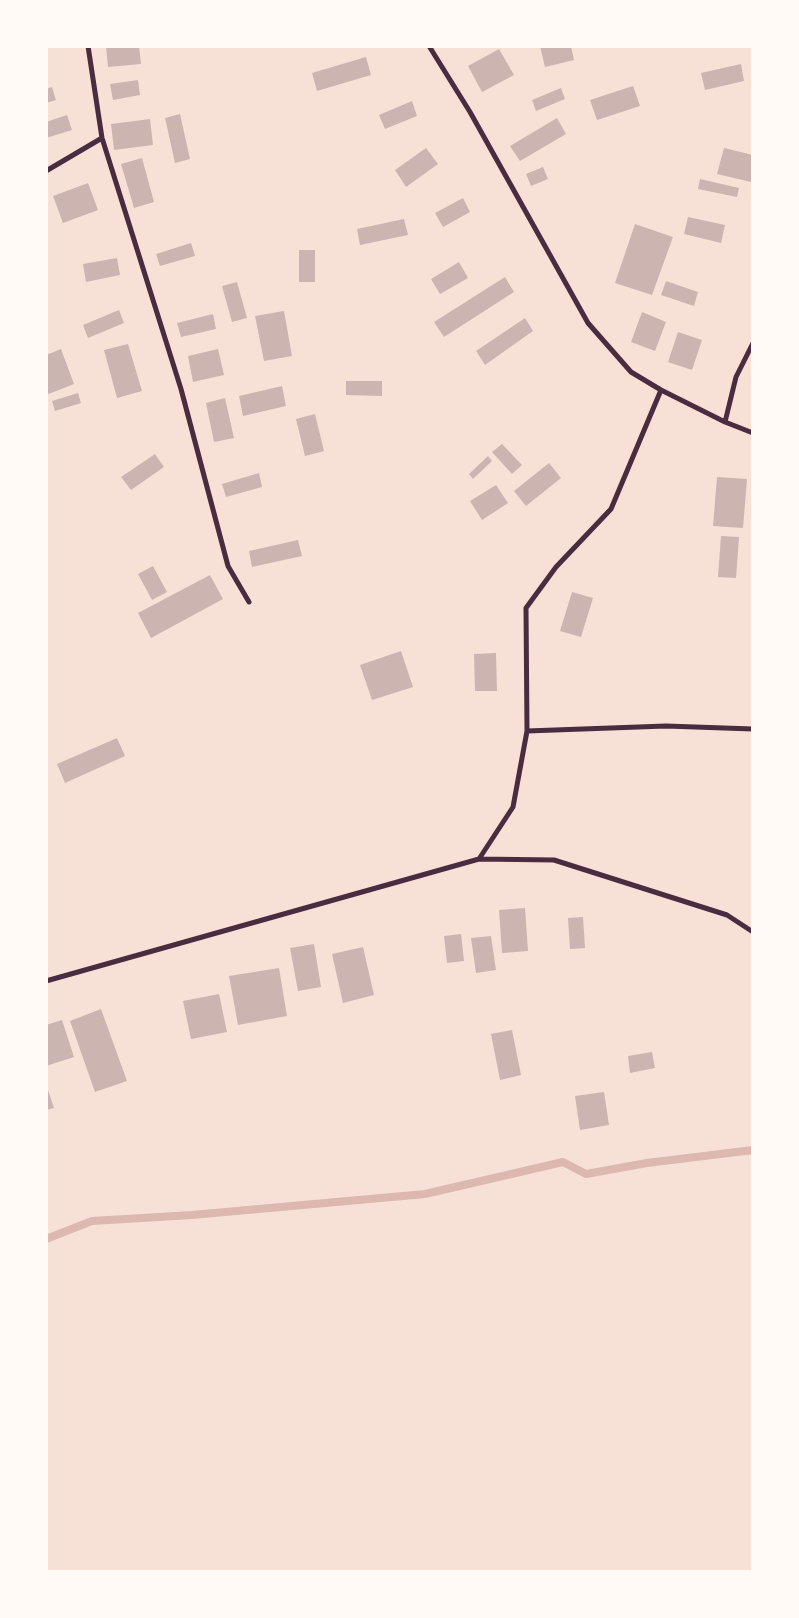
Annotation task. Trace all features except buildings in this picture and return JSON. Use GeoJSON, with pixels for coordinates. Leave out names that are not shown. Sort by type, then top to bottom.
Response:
{"type":"FeatureCollection","features":[{"type":"Feature","properties":{"kind":"street"},"geometry":{"type":"LineString","coordinates":[[88,46],[102,138],[181,389],[228,566],[249,602]]}},
{"type":"Feature","properties":{"kind":"street"},"geometry":{"type":"LineString","coordinates":[[430,46],[470,112],[588,323],[631,372],[661,390],[725,422],[753,433]]}},
{"type":"Feature","properties":{"kind":"street"},"geometry":{"type":"LineString","coordinates":[[46,171],[102,138]]}},
{"type":"Feature","properties":{"kind":"street"},"geometry":{"type":"LineString","coordinates":[[725,422],[736,377],[753,343]]}},
{"type":"Feature","properties":{"kind":"street"},"geometry":{"type":"LineString","coordinates":[[479,859],[513,807],[527,731],[526,608],[556,567],[611,509],[661,390]]}},
{"type":"Feature","properties":{"kind":"street"},"geometry":{"type":"LineString","coordinates":[[527,731],[666,726],[753,729]]}},
{"type":"Feature","properties":{"kind":"street"},"geometry":{"type":"LineString","coordinates":[[46,981],[479,859],[554,860],[727,915],[753,932]]}},
{"type":"Feature","properties":{"kind":"waterway"},"geometry":{"type":"LineString","coordinates":[[46,1239],[92,1221],[192,1215],[425,1194],[563,1162],[586,1174],[647,1163],[753,1150]]}}]}
